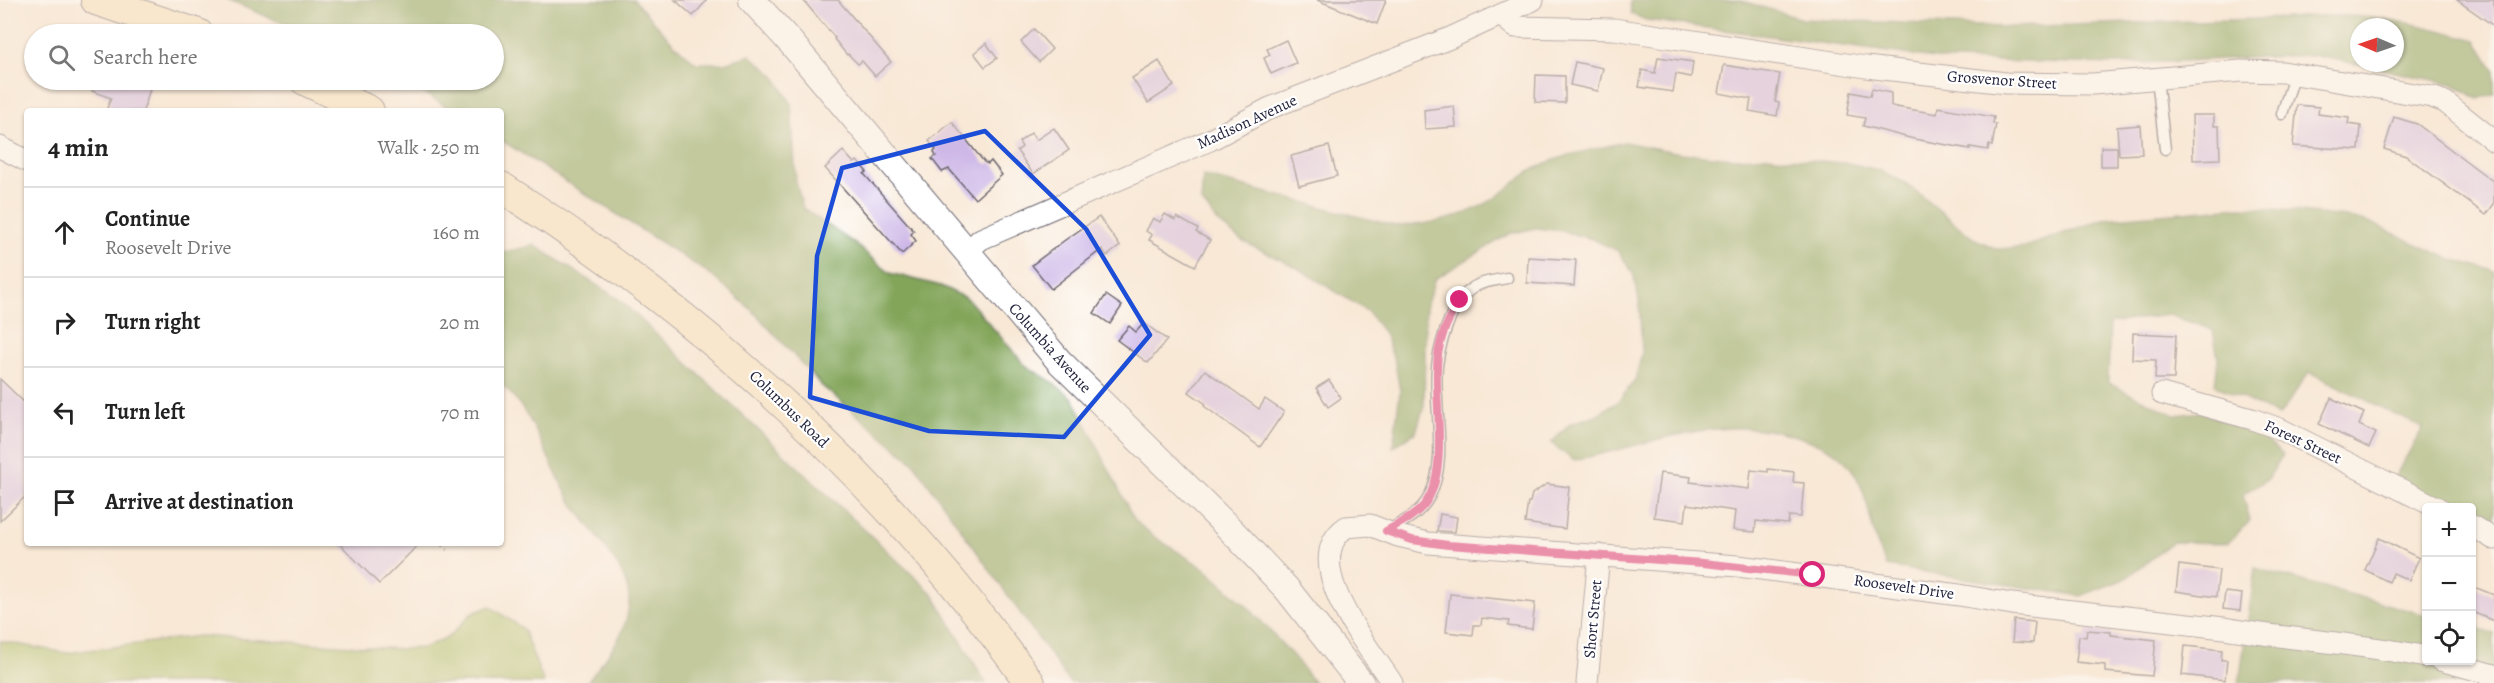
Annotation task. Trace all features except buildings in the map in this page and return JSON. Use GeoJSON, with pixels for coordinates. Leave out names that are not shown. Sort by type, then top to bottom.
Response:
{"type":"FeatureCollection","features":[{"type":"Feature","properties":{"kind":"main road"},"geometry":{"type":"LineString","coordinates":[[96,0],[168,24]]}},
{"type":"Feature","properties":{"kind":"main road"},"geometry":{"type":"LineString","coordinates":[[326,90],[363,108]]}},
{"type":"Feature","properties":{"kind":"main road","name":"Columbus Road"},"geometry":{"type":"LineString","coordinates":[[504,189],[622,269],[747,369],[802,419],[909,532],[963,594],[1030,683]]}},
{"type":"Feature","properties":{"kind":"street","name":"Columbia Avenue"},"geometry":{"type":"LineString","coordinates":[[752,0],[792,44],[1059,361],[1231,530],[1286,588],[1360,683]]}},
{"type":"Feature","properties":{"kind":"street","name":"Madison Avenue"},"geometry":{"type":"LineString","coordinates":[[966,252],[981,239],[1210,140],[1270,108],[1450,38],[1533,0]]}},
{"type":"Feature","properties":{"kind":"street","name":"Grosvenor Street"},"geometry":{"type":"LineString","coordinates":[[1500,15],[1515,27],[1614,29],[1866,67],[2006,83],[2056,85],[2241,71],[2295,73],[2432,97],[2445,102],[2494,141]]}},
{"type":"Feature","properties":{"kind":"street"},"geometry":{"type":"LineString","coordinates":[[0,147],[24,159]]}},
{"type":"Feature","properties":{"kind":"street","name":"Forest Street"},"geometry":{"type":"LineString","coordinates":[[2162,394],[2280,429],[2430,503]]}},
{"type":"Feature","properties":{"kind":"street","name":"Roosevelt Drive"},"geometry":{"type":"LineString","coordinates":[[1392,683],[1335,591],[1327,560],[1333,540],[1346,526],[1370,525],[1398,536],[1428,543],[1703,563],[1822,576],[2012,604],[2213,627],[2259,635],[2394,650],[2422,656]]}},
{"type":"Feature","properties":{"kind":"street"},"geometry":{"type":"LineString","coordinates":[[2476,528],[2494,539]]}},
{"type":"Feature","properties":{"kind":"street","name":"Short Street"},"geometry":{"type":"LineString","coordinates":[[1587,683],[1599,555]]}},
{"type":"Feature","properties":{"kind":"street"},"geometry":{"type":"LineString","coordinates":[[2458,665],[2494,675]]}},
{"type":"Feature","properties":{"kind":"lane"},"geometry":{"type":"LineString","coordinates":[[2282,114],[2295,73]]}},
{"type":"Feature","properties":{"kind":"lane"},"geometry":{"type":"LineString","coordinates":[[2157,78],[2165,149]]}},
{"type":"Feature","properties":{"kind":"lane"},"geometry":{"type":"LineString","coordinates":[[1386,531],[1410,518],[1423,507],[1432,491],[1438,459],[1437,367],[1441,340],[1453,311],[1460,300],[1480,284],[1507,278]]}},
{"type":"Feature","properties":{"kind":"path"},"geometry":{"type":"LineString","coordinates":[[443,546],[447,550]]}},
{"type":"Feature","properties":{"kind":"highlighted area"},"geometry":{"type":"Polygon","coordinates":[[[985,131],[1086,229],[1150,335],[1064,437],[929,431],[810,397],[817,256],[842,168],[985,131]]]}},
{"type":"Feature","properties":{"kind":"green space"},"geometry":{"type":"Polygon","coordinates":[[[227,0],[634,0],[673,43],[696,63],[724,63],[750,55],[774,75],[791,103],[796,182],[803,208],[854,243],[890,273],[941,286],[968,299],[1025,365],[1073,398],[1135,521],[1156,538],[1204,568],[1249,608],[1295,658],[1314,683],[1070,683],[913,462],[822,386],[752,310],[707,272],[504,142],[504,108],[449,108],[419,90],[504,90],[504,24],[285,24],[227,0]]]}},
{"type":"Feature","properties":{"kind":"green space"},"geometry":{"type":"Polygon","coordinates":[[[1739,0],[1802,19],[2005,27],[2313,16],[2372,18],[2350,18],[2350,63],[2313,55],[2118,64],[1950,60],[1646,20],[1631,14],[1630,1],[1739,0]]]}},
{"type":"Feature","properties":{"kind":"green space"},"geometry":{"type":"Polygon","coordinates":[[[2404,22],[2476,40],[2494,70],[2494,94],[2478,99],[2453,84],[2395,72],[2404,72],[2404,22]]]}},
{"type":"Feature","properties":{"kind":"green space"},"geometry":{"type":"Polygon","coordinates":[[[1624,142],[1681,153],[1736,158],[1767,156],[1853,164],[1879,170],[1907,184],[1973,238],[1997,249],[2025,247],[2103,219],[2240,207],[2266,208],[2346,217],[2373,224],[2448,258],[2494,271],[2494,523],[2485,534],[2476,528],[2476,503],[2429,503],[2390,485],[2423,428],[2309,372],[2279,416],[2215,385],[2218,359],[2213,330],[2169,315],[2110,323],[2108,383],[2175,415],[2201,412],[2262,437],[2283,455],[2267,480],[2243,494],[2250,521],[2228,543],[2173,542],[2125,579],[2081,596],[1886,566],[1858,479],[1836,453],[1810,441],[1774,431],[1745,428],[1716,429],[1660,439],[1573,460],[1551,443],[1570,424],[1596,415],[1618,402],[1635,380],[1642,353],[1639,300],[1633,273],[1618,251],[1592,239],[1562,231],[1536,228],[1509,234],[1435,279],[1426,307],[1424,406],[1416,432],[1393,447],[1400,391],[1395,363],[1384,333],[1367,311],[1296,267],[1242,241],[1219,223],[1201,201],[1203,176],[1395,226],[1422,224],[1475,209],[1540,166],[1570,155],[1624,142]]]}},
{"type":"Feature","properties":{"kind":"green space"},"geometry":{"type":"Polygon","coordinates":[[[534,245],[620,300],[933,594],[986,683],[587,683],[621,634],[628,612],[627,587],[615,561],[562,486],[524,410],[504,387],[504,252],[534,245]]]}},
{"type":"Feature","properties":{"kind":"green space"},"geometry":{"type":"Polygon","coordinates":[[[2255,568],[2422,614],[2422,665],[2476,665],[2476,628],[2494,633],[2494,683],[2239,683],[2255,568]]]}},
{"type":"Feature","properties":{"kind":"green space"},"geometry":{"type":"Polygon","coordinates":[[[490,606],[523,629],[544,683],[0,683],[0,641],[66,653],[199,636],[399,649],[423,648],[450,636],[471,614],[490,606]]]}},
{"type":"Feature","properties":{"kind":"route"},"geometry":{"type":"LineString","coordinates":[[1460,300],[1441,340],[1437,367],[1438,459],[1432,491],[1423,507],[1410,518],[1386,531],[1428,543],[1703,563],[1813,575]]}}]}
